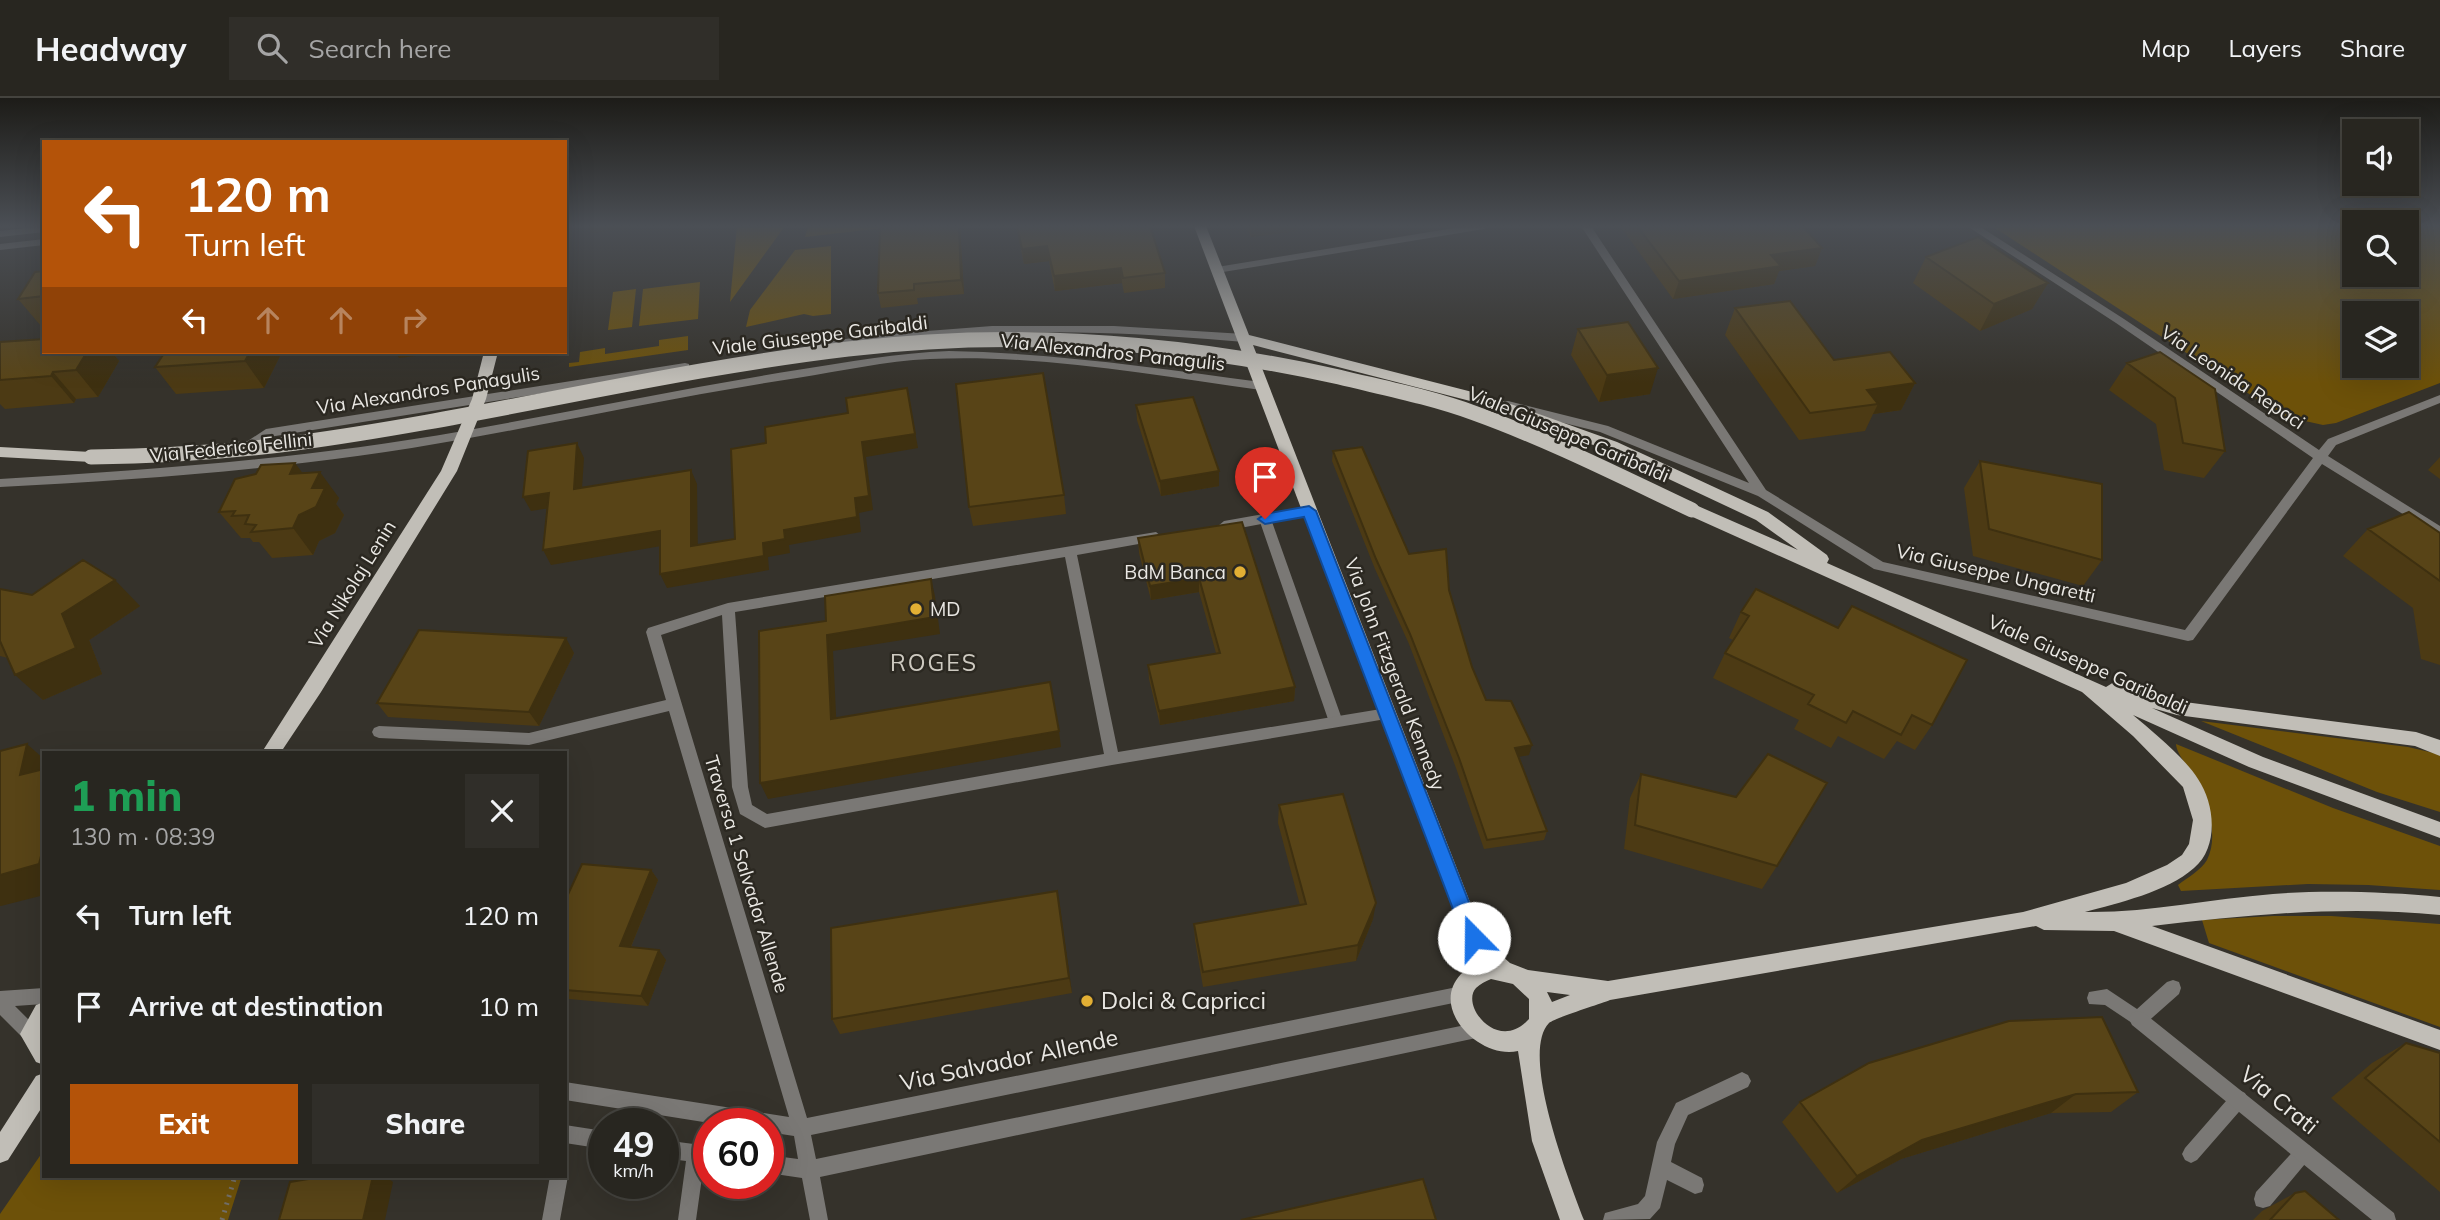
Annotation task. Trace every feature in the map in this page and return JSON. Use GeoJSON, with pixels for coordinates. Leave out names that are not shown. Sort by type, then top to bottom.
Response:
{"type":"FeatureCollection","features":[{"type":"Feature","properties":{"kind":"main road","name":"Via John Fitzgerald Kennedy"},"geometry":{"type":"LineString","coordinates":[[1220,278],[1474,938],[1485,953],[1502,968],[1527,980],[1609,990]]}},
{"type":"Feature","properties":{"kind":"main road"},"geometry":{"type":"LineString","coordinates":[[1244,338],[1483,399],[1612,446],[1762,516],[1849,580]]}},
{"type":"Feature","properties":{"kind":"main road","name":"Viale Giuseppe Garibaldi"},"geometry":{"type":"LineString","coordinates":[[0,452],[92,457],[214,452],[299,442],[851,348],[967,339],[1094,339],[1200,350],[1289,365],[1397,391],[1486,418],[2256,762],[2440,830]]}},
{"type":"Feature","properties":{"kind":"main road","name":"Via Nikolaj Lenin"},"geometry":{"type":"LineString","coordinates":[[272,751],[315,687],[449,471],[479,399],[490,354]]}},
{"type":"Feature","properties":{"kind":"main road"},"geometry":{"type":"LineString","coordinates":[[2052,670],[2177,708],[2416,739],[2440,748]]}},
{"type":"Feature","properties":{"kind":"main road"},"geometry":{"type":"LineString","coordinates":[[1542,1016],[1609,990],[2023,921],[2129,891],[2174,871],[2189,861],[2198,847],[2202,833],[2203,820],[2191,783],[2147,738],[2089,688]]}},
{"type":"Feature","properties":{"kind":"main road"},"geometry":{"type":"LineString","coordinates":[[2023,921],[2113,922],[2275,903],[2440,906]]}},
{"type":"Feature","properties":{"kind":"main road"},"geometry":{"type":"LineString","coordinates":[[2113,922],[2440,1040]]}},
{"type":"Feature","properties":{"kind":"main road"},"geometry":{"type":"LineString","coordinates":[[1502,968],[1476,974],[1467,983],[1462,994],[1461,1007],[1466,1019],[1475,1031],[1487,1039],[1501,1043],[1515,1042],[1528,1037],[1537,1028],[1542,1016],[1541,1003],[1527,980]]}},
{"type":"Feature","properties":{"kind":"main road"},"geometry":{"type":"LineString","coordinates":[[42,1015],[31,1034],[42,1052]]}},
{"type":"Feature","properties":{"kind":"main road"},"geometry":{"type":"LineString","coordinates":[[1528,1037],[1530,1070],[1544,1141],[1572,1220]]}},
{"type":"Feature","properties":{"kind":"main road"},"geometry":{"type":"LineString","coordinates":[[0,1152],[42,1087]]}},
{"type":"Feature","properties":{"kind":"street"},"geometry":{"type":"LineString","coordinates":[[1621,278],[1762,493]]}},
{"type":"Feature","properties":{"kind":"street","name":"Via Leonida Repaci"},"geometry":{"type":"LineString","coordinates":[[2053,278],[2319,456],[2440,532]]}},
{"type":"Feature","properties":{"kind":"street","name":"Via Alexandros Panagulis"},"geometry":{"type":"LineString","coordinates":[[212,468],[266,433],[860,339],[992,329],[1084,329],[1244,338]]}},
{"type":"Feature","properties":{"kind":"street","name":"Via Alexandros Panagulis"},"geometry":{"type":"LineString","coordinates":[[464,435],[728,384],[862,364],[946,355],[1031,358],[1261,386]]}},
{"type":"Feature","properties":{"kind":"street","name":"Via Giuseppe Ungaretti"},"geometry":{"type":"LineString","coordinates":[[1483,399],[1604,429],[1762,493],[1879,566],[2188,636],[2319,456]]}},
{"type":"Feature","properties":{"kind":"street"},"geometry":{"type":"LineString","coordinates":[[2319,456],[2332,442],[2440,399]]}},
{"type":"Feature","properties":{"kind":"street","name":"Via Federico Fellini"},"geometry":{"type":"LineString","coordinates":[[0,483],[130,476],[288,461],[464,435]]}},
{"type":"Feature","properties":{"kind":"street"},"geometry":{"type":"LineString","coordinates":[[1213,527],[1309,511]]}},
{"type":"Feature","properties":{"kind":"street"},"geometry":{"type":"LineString","coordinates":[[1265,519],[1336,722]]}},
{"type":"Feature","properties":{"kind":"street"},"geometry":{"type":"LineString","coordinates":[[1174,534],[728,608],[740,787],[745,810],[765,821],[1112,759],[1387,714]]}},
{"type":"Feature","properties":{"kind":"street"},"geometry":{"type":"LineString","coordinates":[[1070,551],[1112,759]]}},
{"type":"Feature","properties":{"kind":"street","name":"Traversa 1 Salvador Allende"},"geometry":{"type":"LineString","coordinates":[[728,608],[653,632],[801,1128],[819,1220]]}},
{"type":"Feature","properties":{"kind":"street"},"geometry":{"type":"LineString","coordinates":[[379,732],[529,739],[675,704]]}},
{"type":"Feature","properties":{"kind":"street"},"geometry":{"type":"LineString","coordinates":[[2138,1019],[2173,988]]}},
{"type":"Feature","properties":{"kind":"street","name":"Via Salvador Allende"},"geometry":{"type":"LineString","coordinates":[[567,1091],[801,1128],[1462,994]]}},
{"type":"Feature","properties":{"kind":"street"},"geometry":{"type":"LineString","coordinates":[[0,1001],[42,996]]}},
{"type":"Feature","properties":{"kind":"street","name":"Via Crati"},"geometry":{"type":"LineString","coordinates":[[2095,998],[2107,998],[2138,1019],[2387,1220]]}},
{"type":"Feature","properties":{"kind":"street"},"geometry":{"type":"LineString","coordinates":[[0,1001],[31,1034]]}},
{"type":"Feature","properties":{"kind":"street"},"geometry":{"type":"LineString","coordinates":[[784,1166],[808,1170],[1475,1031]]}},
{"type":"Feature","properties":{"kind":"street"},"geometry":{"type":"LineString","coordinates":[[1612,1220],[1643,1212],[1653,1201],[1666,1142],[1682,1109],[1742,1081]]}},
{"type":"Feature","properties":{"kind":"street"},"geometry":{"type":"LineString","coordinates":[[2191,1154],[2239,1099]]}},
{"type":"Feature","properties":{"kind":"street"},"geometry":{"type":"LineString","coordinates":[[567,1135],[588,1138]]}},
{"type":"Feature","properties":{"kind":"street"},"geometry":{"type":"LineString","coordinates":[[2263,1199],[2304,1152]]}},
{"type":"Feature","properties":{"kind":"street"},"geometry":{"type":"LineString","coordinates":[[1661,1167],[1695,1185]]}},
{"type":"Feature","properties":{"kind":"street"},"geometry":{"type":"LineString","coordinates":[[551,1220],[559,1178]]}},
{"type":"Feature","properties":{"kind":"street"},"geometry":{"type":"LineString","coordinates":[[687,1220],[693,1194]]}},
{"type":"Feature","properties":{"kind":"path"},"geometry":{"type":"LineString","coordinates":[[222,1220],[234,1178]]}},
{"type":"Feature","properties":{"kind":"shaded area"},"geometry":{"type":"Polygon","coordinates":[[[732,278],[747,278],[730,302],[732,278]]]}},
{"type":"Feature","properties":{"kind":"shaded area"},"geometry":{"type":"Polygon","coordinates":[[[774,278],[831,278],[831,314],[804,314],[746,327],[750,310],[774,278]]]}},
{"type":"Feature","properties":{"kind":"shaded area"},"geometry":{"type":"Polygon","coordinates":[[[2072,278],[2342,278],[2342,287],[2419,287],[2419,278],[2440,278],[2440,383],[2336,423],[2323,425],[2283,416],[2072,278]]]}},
{"type":"Feature","properties":{"kind":"shaded area"},"geometry":{"type":"Polygon","coordinates":[[[700,282],[698,319],[639,326],[643,289],[700,282]]]}},
{"type":"Feature","properties":{"kind":"shaded area"},"geometry":{"type":"Polygon","coordinates":[[[636,289],[632,327],[608,330],[613,292],[636,289]]]}},
{"type":"Feature","properties":{"kind":"shaded area"},"geometry":{"type":"Polygon","coordinates":[[[688,336],[688,350],[569,367],[569,363],[579,362],[580,352],[605,348],[605,354],[659,346],[659,340],[688,336]]]}},
{"type":"Feature","properties":{"kind":"shaded area"},"geometry":{"type":"Polygon","coordinates":[[[2201,721],[2408,747],[2438,754],[2440,812],[2377,792],[2201,721]]]}},
{"type":"Feature","properties":{"kind":"shaded area"},"geometry":{"type":"Polygon","coordinates":[[[2176,744],[2333,808],[2440,846],[2440,890],[2308,884],[2181,891],[2178,885],[2207,860],[2211,850],[2212,828],[2203,796],[2176,744]]]}},
{"type":"Feature","properties":{"kind":"shaded area"},"geometry":{"type":"Polygon","coordinates":[[[2331,916],[2440,924],[2440,1027],[2209,943],[2202,920],[2331,916]]]}},
{"type":"Feature","properties":{"kind":"shaded area"},"geometry":{"type":"Polygon","coordinates":[[[42,1153],[42,1178],[241,1178],[228,1220],[0,1220],[0,1214],[42,1153]]]}},
{"type":"Feature","properties":{"kind":"building"},"geometry":{"type":"Polygon","coordinates":[[[31,278],[42,278],[42,296],[18,299],[31,278]]]}},
{"type":"Feature","properties":{"kind":"building"},"geometry":{"type":"Polygon","coordinates":[[[878,278],[961,278],[914,284],[914,290],[878,293],[878,278]]]}},
{"type":"Feature","properties":{"kind":"building"},"geometry":{"type":"Polygon","coordinates":[[[1957,278],[2041,278],[2048,283],[1994,304],[1957,278]]]}},
{"type":"Feature","properties":{"kind":"building"},"geometry":{"type":"Polygon","coordinates":[[[1790,301],[1834,360],[1890,352],[1915,383],[1867,390],[1878,404],[1810,413],[1735,308],[1790,301]]]}},
{"type":"Feature","properties":{"kind":"building"},"geometry":{"type":"Polygon","coordinates":[[[1628,322],[1658,368],[1607,375],[1578,329],[1628,322]]]}},
{"type":"Feature","properties":{"kind":"building"},"geometry":{"type":"Polygon","coordinates":[[[42,339],[42,354],[86,354],[76,370],[53,372],[51,376],[0,380],[0,342],[42,339]]]}},
{"type":"Feature","properties":{"kind":"building"},"geometry":{"type":"Polygon","coordinates":[[[2160,352],[2215,389],[2225,451],[2183,443],[2175,398],[2127,363],[2160,352]]]}},
{"type":"Feature","properties":{"kind":"building"},"geometry":{"type":"Polygon","coordinates":[[[164,354],[249,354],[245,361],[155,367],[164,354]]]}},
{"type":"Feature","properties":{"kind":"building"},"geometry":{"type":"Polygon","coordinates":[[[1043,373],[1064,495],[969,507],[956,384],[1043,373]]]}},
{"type":"Feature","properties":{"kind":"building"},"geometry":{"type":"Polygon","coordinates":[[[907,388],[915,434],[862,442],[869,496],[855,498],[857,517],[784,530],[785,539],[763,543],[764,556],[660,574],[660,531],[543,550],[549,493],[523,497],[528,451],[577,443],[574,489],[691,470],[691,546],[735,539],[731,449],[766,443],[765,427],[848,413],[846,398],[907,388]]]}},
{"type":"Feature","properties":{"kind":"building"},"geometry":{"type":"Polygon","coordinates":[[[1193,397],[1219,471],[1160,481],[1136,405],[1193,397]]]}},
{"type":"Feature","properties":{"kind":"building"},"geometry":{"type":"Polygon","coordinates":[[[1362,447],[1409,554],[1446,549],[1449,590],[1472,667],[1486,700],[1511,701],[1532,745],[1515,748],[1547,831],[1487,840],[1459,758],[1410,634],[1376,559],[1333,451],[1362,447]]]}},
{"type":"Feature","properties":{"kind":"building"},"geometry":{"type":"Polygon","coordinates":[[[1980,461],[2102,484],[2102,560],[1989,529],[1980,461]]]}},
{"type":"Feature","properties":{"kind":"building"},"geometry":{"type":"Polygon","coordinates":[[[295,463],[290,474],[320,472],[312,488],[325,488],[316,507],[299,515],[293,528],[251,532],[256,525],[245,524],[249,515],[232,516],[235,511],[219,512],[235,479],[256,474],[261,465],[295,463]]]}},
{"type":"Feature","properties":{"kind":"building"},"geometry":{"type":"Polygon","coordinates":[[[2409,512],[2440,533],[2440,581],[2368,529],[2409,512]]]}},
{"type":"Feature","properties":{"kind":"building"},"geometry":{"type":"Polygon","coordinates":[[[1242,522],[1295,687],[1159,711],[1148,665],[1220,653],[1199,578],[1150,586],[1138,538],[1242,522]]]}},
{"type":"Feature","properties":{"kind":"building"},"geometry":{"type":"Polygon","coordinates":[[[83,560],[115,580],[62,614],[76,648],[15,675],[0,641],[0,589],[32,595],[83,560]]]}},
{"type":"Feature","properties":{"kind":"building"},"geometry":{"type":"Polygon","coordinates":[[[931,579],[935,617],[827,635],[831,719],[1050,682],[1059,731],[760,783],[759,631],[826,621],[825,596],[931,579]]]}},
{"type":"Feature","properties":{"kind":"building"},"geometry":{"type":"Polygon","coordinates":[[[1756,589],[1838,628],[1852,606],[1967,660],[1932,725],[1912,715],[1901,735],[1853,711],[1846,723],[1808,704],[1814,695],[1725,653],[1749,616],[1741,612],[1756,589]]]}},
{"type":"Feature","properties":{"kind":"building"},"geometry":{"type":"Polygon","coordinates":[[[419,630],[566,638],[529,712],[377,703],[419,630]]]}},
{"type":"Feature","properties":{"kind":"building"},"geometry":{"type":"Polygon","coordinates":[[[27,744],[20,775],[42,770],[42,852],[39,864],[0,875],[0,751],[27,744]]]}},
{"type":"Feature","properties":{"kind":"building"},"geometry":{"type":"Polygon","coordinates":[[[1768,754],[1827,783],[1777,866],[1635,825],[1641,774],[1736,797],[1768,754]]]}},
{"type":"Feature","properties":{"kind":"building"},"geometry":{"type":"Polygon","coordinates":[[[1343,794],[1376,903],[1358,945],[1203,972],[1194,924],[1306,904],[1279,805],[1343,794]]]}},
{"type":"Feature","properties":{"kind":"building"},"geometry":{"type":"Polygon","coordinates":[[[582,864],[651,870],[620,946],[659,950],[641,996],[567,990],[567,897],[582,864]]]}},
{"type":"Feature","properties":{"kind":"building"},"geometry":{"type":"Polygon","coordinates":[[[1057,891],[1069,978],[832,1019],[831,928],[1057,891]]]}},
{"type":"Feature","properties":{"kind":"building"},"geometry":{"type":"Polygon","coordinates":[[[2102,1017],[2138,1092],[2076,1094],[1922,1140],[1857,1176],[1800,1102],[1869,1063],[2009,1021],[2102,1017]]]}},
{"type":"Feature","properties":{"kind":"building"},"geometry":{"type":"Polygon","coordinates":[[[2406,1043],[2440,1053],[2440,1142],[2365,1078],[2406,1043]]]}},
{"type":"Feature","properties":{"kind":"building"},"geometry":{"type":"Polygon","coordinates":[[[315,1178],[373,1178],[363,1220],[279,1220],[290,1182],[315,1178]]]}},
{"type":"Feature","properties":{"kind":"building"},"geometry":{"type":"Polygon","coordinates":[[[1423,1179],[1436,1220],[1241,1220],[1423,1179]]]}},
{"type":"Feature","properties":{"kind":"building"},"geometry":{"type":"Polygon","coordinates":[[[2305,1191],[2339,1220],[2270,1220],[2295,1193],[2305,1191]]]}},
{"type":"Feature","properties":{"kind":"place","name":"BdM Banca"},"geometry":{"type":"Point","coordinates":[1240,572]}},
{"type":"Feature","properties":{"kind":"place","name":"MD"},"geometry":{"type":"Point","coordinates":[916,609]}},
{"type":"Feature","properties":{"kind":"place","name":"Dolci & Capricci"},"geometry":{"type":"Point","coordinates":[1087,1001]}},
{"type":"Feature","properties":{"kind":"district","name":"ROGES"},"geometry":{"type":"Point","coordinates":[934,663]}},
{"type":"Feature","properties":{"kind":"route"},"geometry":{"type":"LineString","coordinates":[[1265,519],[1309,511],[1474,938]]}}]}
